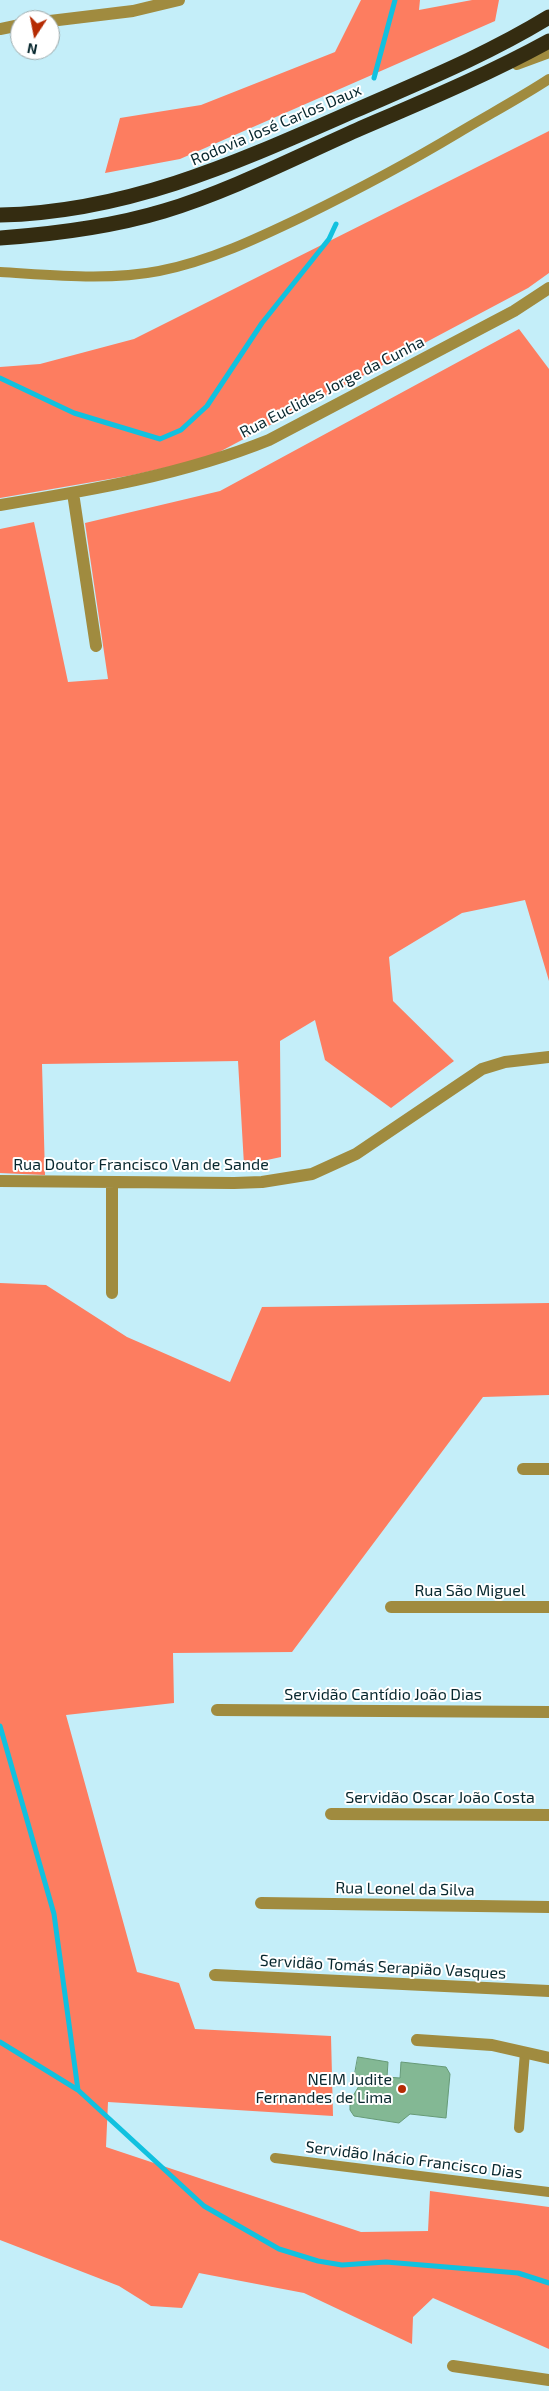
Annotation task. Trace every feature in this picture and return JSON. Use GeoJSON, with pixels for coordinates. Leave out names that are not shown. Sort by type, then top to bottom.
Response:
{"type":"FeatureCollection","features":[{"type":"Feature","properties":{"kind":"highway","name":"Rodovia José Carlos Daux"},"geometry":{"type":"LineString","coordinates":[[0,216],[67,210],[114,202],[203,175],[469,60],[549,17]]}},
{"type":"Feature","properties":{"kind":"highway"},"geometry":{"type":"LineString","coordinates":[[0,238],[67,232],[113,224],[165,210],[216,192],[477,78],[549,41]]}},
{"type":"Feature","properties":{"kind":"street"},"geometry":{"type":"LineString","coordinates":[[60,20],[133,11],[179,0]]}},
{"type":"Feature","properties":{"kind":"street"},"geometry":{"type":"LineString","coordinates":[[477,78],[549,52]]}},
{"type":"Feature","properties":{"kind":"street","name":"Rua Euclides Jorge da Cunha"},"geometry":{"type":"LineString","coordinates":[[0,505],[166,475],[237,453],[269,440],[547,293]]}},
{"type":"Feature","properties":{"kind":"street"},"geometry":{"type":"LineString","coordinates":[[73,493],[96,646]]}},
{"type":"Feature","properties":{"kind":"street","name":"Rua Doutor Francisco Van de Sande"},"geometry":{"type":"LineString","coordinates":[[0,1181],[262,1182],[312,1174],[356,1154],[482,1069],[505,1062],[549,1057]]}},
{"type":"Feature","properties":{"kind":"street"},"geometry":{"type":"LineString","coordinates":[[112,1182],[112,1293]]}},
{"type":"Feature","properties":{"kind":"street"},"geometry":{"type":"LineString","coordinates":[[523,1469],[549,1469]]}},
{"type":"Feature","properties":{"kind":"street","name":"Rua São Miguel"},"geometry":{"type":"LineString","coordinates":[[392,1607],[549,1607]]}},
{"type":"Feature","properties":{"kind":"street","name":"Servidão Cantídio João Dias"},"geometry":{"type":"LineString","coordinates":[[218,1710],[549,1712]]}},
{"type":"Feature","properties":{"kind":"street","name":"Servidão Oscar João Costa"},"geometry":{"type":"LineString","coordinates":[[331,1814],[549,1815]]}},
{"type":"Feature","properties":{"kind":"street","name":"Rua Leonel da Silva"},"geometry":{"type":"LineString","coordinates":[[261,1903],[549,1907]]}},
{"type":"Feature","properties":{"kind":"street","name":"Servidão Tomás Serapião Vasques"},"geometry":{"type":"LineString","coordinates":[[215,1975],[549,1991]]}},
{"type":"Feature","properties":{"kind":"street"},"geometry":{"type":"LineString","coordinates":[[417,2040],[492,2045],[549,2058]]}},
{"type":"Feature","properties":{"kind":"street"},"geometry":{"type":"LineString","coordinates":[[454,2366],[549,2380]]}},
{"type":"Feature","properties":{"kind":"lane"},"geometry":{"type":"LineString","coordinates":[[0,272],[83,275],[137,274],[159,271],[197,260],[266,234],[350,193],[416,158],[549,79]]}},
{"type":"Feature","properties":{"kind":"lane"},"geometry":{"type":"LineString","coordinates":[[519,2128],[525,2052]]}},
{"type":"Feature","properties":{"kind":"lane","name":"Servidão Inácio Francisco Dias"},"geometry":{"type":"LineString","coordinates":[[275,2158],[549,2192]]}},
{"type":"Feature","properties":{"kind":"shaded area"},"geometry":{"type":"Polygon","coordinates":[[[361,0],[420,0],[419,10],[472,0],[499,0],[495,21],[180,159],[105,173],[120,118],[201,105],[335,52],[361,0]]]}},
{"type":"Feature","properties":{"kind":"shaded area"},"geometry":{"type":"Polygon","coordinates":[[[549,131],[549,273],[528,288],[208,458],[133,475],[0,498],[0,367],[40,364],[134,339],[549,131]]]}},
{"type":"Feature","properties":{"kind":"shaded area"},"geometry":{"type":"Polygon","coordinates":[[[519,329],[549,369],[549,981],[525,900],[462,913],[389,957],[393,1001],[454,1061],[391,1108],[325,1060],[315,1020],[280,1041],[281,1157],[244,1165],[238,1061],[42,1064],[45,1175],[0,1173],[0,529],[34,522],[68,682],[108,679],[85,523],[220,491],[519,329]]]}},
{"type":"Feature","properties":{"kind":"shaded area"},"geometry":{"type":"Polygon","coordinates":[[[0,1283],[46,1285],[127,1337],[230,1382],[262,1307],[549,1303],[549,1395],[483,1397],[292,1652],[173,1653],[174,1703],[66,1715],[137,1972],[179,1983],[195,2029],[331,2036],[333,2116],[108,2102],[106,2147],[361,2232],[428,2231],[430,2191],[549,2207],[549,2349],[433,2298],[413,2317],[412,2344],[304,2293],[199,2273],[182,2308],[151,2306],[119,2286],[0,2240],[0,1283]]]}},
{"type":"Feature","properties":{"kind":"building","name":"NEIM Judite Fernandes de Lima"},"geometry":{"type":"Polygon","coordinates":[[[358,2057],[388,2062],[387,2077],[400,2078],[401,2062],[446,2067],[450,2074],[446,2118],[410,2114],[399,2123],[354,2116],[350,2110],[350,2101],[359,2086],[358,2080],[354,2079],[358,2057]]]}},
{"type":"Feature","properties":{"kind":"waterway"},"geometry":{"type":"LineString","coordinates":[[374,78],[395,0]]}},
{"type":"Feature","properties":{"kind":"waterway"},"geometry":{"type":"LineString","coordinates":[[0,378],[74,413],[160,439],[181,430],[207,406],[262,323],[329,239],[336,224]]}},
{"type":"Feature","properties":{"kind":"waterway"},"geometry":{"type":"LineString","coordinates":[[0,1726],[54,1914],[78,2090]]}},
{"type":"Feature","properties":{"kind":"waterway"},"geometry":{"type":"LineString","coordinates":[[0,2042],[78,2090],[204,2206],[279,2249],[318,2261],[342,2265],[386,2262],[518,2273],[549,2283]]}},
{"type":"Feature","properties":{"kind":"place","name":"NEIM Judite Fernandes de Lima"},"geometry":{"type":"Point","coordinates":[402,2089]}}]}
